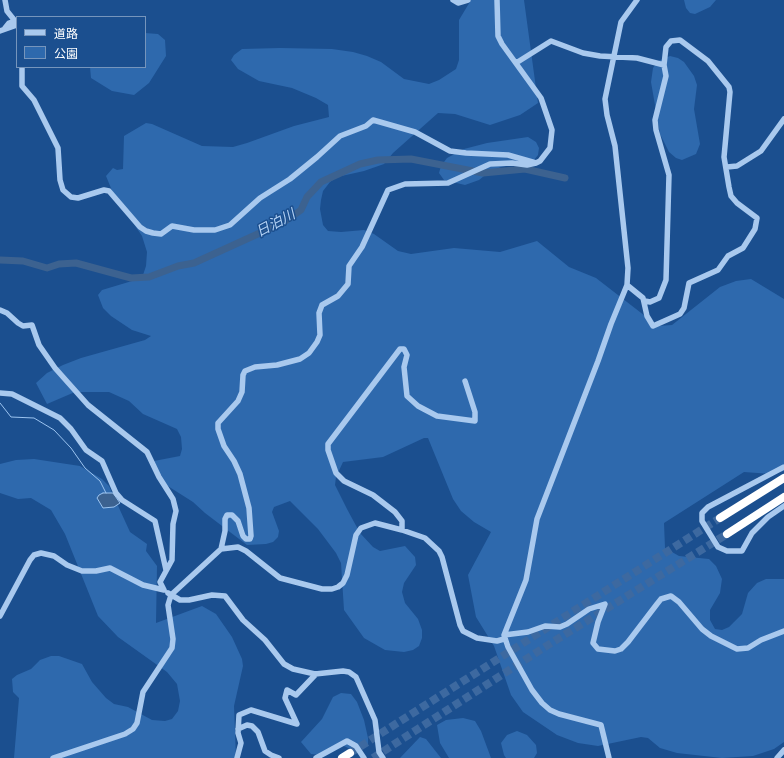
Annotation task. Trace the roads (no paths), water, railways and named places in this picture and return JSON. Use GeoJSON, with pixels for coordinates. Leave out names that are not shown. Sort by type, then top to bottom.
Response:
{"type":"FeatureCollection","features":[{"type":"Feature","properties":{"kind":"highway"},"geometry":{"type":"LineString","coordinates":[[720,518],[784,478]]}},
{"type":"Feature","properties":{"kind":"highway"},"geometry":{"type":"LineString","coordinates":[[727,534],[784,497]]}},
{"type":"Feature","properties":{"kind":"highway"},"geometry":{"type":"LineString","coordinates":[[342,758],[350,752]]}},
{"type":"Feature","properties":{"kind":"street"},"geometry":{"type":"LineString","coordinates":[[3,29],[15,20],[7,11],[5,0]]}},
{"type":"Feature","properties":{"kind":"street"},"geometry":{"type":"LineString","coordinates":[[453,0],[458,3],[468,0]]}},
{"type":"Feature","properties":{"kind":"street"},"geometry":{"type":"LineString","coordinates":[[53,758],[125,734],[132,729],[137,723],[143,692],[172,648],[173,639],[168,605],[171,595],[221,549],[225,531],[225,519],[227,515],[232,515],[238,521],[243,536],[246,540],[250,539],[249,508],[240,474],[234,461],[224,446],[218,429],[218,423],[238,401],[242,392],[243,375],[245,371],[256,367],[278,365],[300,360],[309,353],[320,335],[319,313],[322,305],[338,296],[348,284],[349,266],[362,247],[388,190],[405,184],[448,183],[490,164],[512,163],[527,165],[536,163],[540,161],[550,148],[552,130],[541,98],[502,44],[498,36],[497,0]]}},
{"type":"Feature","properties":{"kind":"street"},"geometry":{"type":"LineString","coordinates":[[609,758],[601,725],[550,710],[532,690],[504,637],[526,580],[537,519],[627,285],[628,268],[615,146],[607,116],[605,99],[621,22],[637,0]]}},
{"type":"Feature","properties":{"kind":"street"},"geometry":{"type":"LineString","coordinates":[[3,29],[16,25]]}},
{"type":"Feature","properties":{"kind":"street"},"geometry":{"type":"LineString","coordinates":[[627,285],[645,301],[650,302],[659,298],[666,280],[669,174],[656,130],[655,120],[666,76],[664,65],[666,47],[671,41],[680,40],[708,61],[729,87],[724,157],[731,196],[757,218],[755,229],[743,248],[728,256],[718,270],[689,283],[684,308],[680,314],[653,326],[647,316],[645,301]]}},
{"type":"Feature","properties":{"kind":"street"},"geometry":{"type":"LineString","coordinates":[[516,63],[551,41],[583,53],[637,58],[664,65]]}},
{"type":"Feature","properties":{"kind":"street"},"geometry":{"type":"LineString","coordinates":[[22,68],[22,86],[34,100],[57,144],[63,190],[71,197],[78,198],[104,190],[109,191],[140,227],[153,233],[160,234],[172,226],[194,230],[215,230],[230,225],[260,198],[290,179],[340,136],[366,126],[373,120],[415,132],[450,150],[466,153],[508,155],[536,163]]}},
{"type":"Feature","properties":{"kind":"street"},"geometry":{"type":"LineString","coordinates":[[727,167],[737,166],[761,151],[784,119]]}},
{"type":"Feature","properties":{"kind":"street"},"geometry":{"type":"LineString","coordinates":[[0,310],[7,313],[23,326],[32,325],[39,345],[55,368],[88,405],[147,452],[176,505],[172,560],[160,582],[164,590]]}},
{"type":"Feature","properties":{"kind":"street"},"geometry":{"type":"LineString","coordinates":[[402,530],[402,521],[395,512],[374,495],[344,481],[336,473],[328,450],[328,444],[400,349],[404,349],[407,355],[404,367],[407,396],[418,406],[438,416],[475,421],[475,412],[464,381]]}},
{"type":"Feature","properties":{"kind":"street"},"geometry":{"type":"LineString","coordinates":[[0,393],[12,394],[60,418],[71,429],[86,450],[102,462],[116,493],[122,500],[128,506],[153,518],[155,521],[166,570]]}},
{"type":"Feature","properties":{"kind":"street"},"geometry":{"type":"LineString","coordinates":[[784,467],[708,507],[702,513],[702,521],[718,547],[727,551],[742,551],[752,533],[768,517],[784,506]]}},
{"type":"Feature","properties":{"kind":"street"},"geometry":{"type":"LineString","coordinates":[[221,549],[238,547],[246,550],[280,578],[322,589],[332,589],[338,587],[343,582],[356,535],[361,528],[375,524],[402,530],[425,538],[438,551],[445,566],[460,625],[463,631],[477,638],[497,641],[504,637],[528,632],[545,626],[560,627],[589,609],[605,604],[598,622],[593,643],[598,649],[615,651],[621,649],[628,642],[661,599],[671,596],[679,602],[702,630],[737,649],[748,648],[761,640],[784,631]]}},
{"type":"Feature","properties":{"kind":"street"},"geometry":{"type":"LineString","coordinates":[[0,616],[30,560],[34,555],[41,553],[54,556],[67,565],[82,571],[96,571],[110,568],[143,585],[164,590],[180,600],[189,600],[212,595],[225,596],[243,620],[265,640],[284,664],[293,669],[316,674],[343,671],[349,672],[356,677],[375,720],[379,752],[383,758]]}},
{"type":"Feature","properties":{"kind":"street"},"geometry":{"type":"LineString","coordinates":[[237,758],[241,743],[238,729],[239,715],[251,710],[296,724],[285,698],[287,690],[296,695],[316,674]]}},
{"type":"Feature","properties":{"kind":"street"},"geometry":{"type":"LineString","coordinates":[[238,729],[247,725],[252,726],[258,732],[265,751],[270,755],[279,758]]}},
{"type":"Feature","properties":{"kind":"street"},"geometry":{"type":"LineString","coordinates":[[316,758],[346,741],[356,746],[364,758]]}},
{"type":"Feature","properties":{"kind":"street"},"geometry":{"type":"LineString","coordinates":[[777,758],[784,750]]}},
{"type":"Feature","properties":{"kind":"waterway","name":"日泊川"},"geometry":{"type":"LineString","coordinates":[[0,260],[23,261],[47,268],[59,264],[76,263],[131,278],[149,277],[178,266],[194,263],[284,222],[301,210],[307,197],[321,182],[360,164],[378,160],[411,159],[483,173],[525,169],[565,178]]}},
{"type":"Feature","properties":{"kind":"waterway"},"geometry":{"type":"LineString","coordinates":[[0,403],[11,417],[34,418],[54,430],[71,448],[85,468],[100,481],[106,493]]}},
{"type":"Feature","properties":{"kind":"tunnel"},"geometry":{"type":"LineString","coordinates":[[350,753],[720,518]]}},
{"type":"Feature","properties":{"kind":"tunnel"},"geometry":{"type":"LineString","coordinates":[[373,758],[548,645],[727,534]]}}]}
